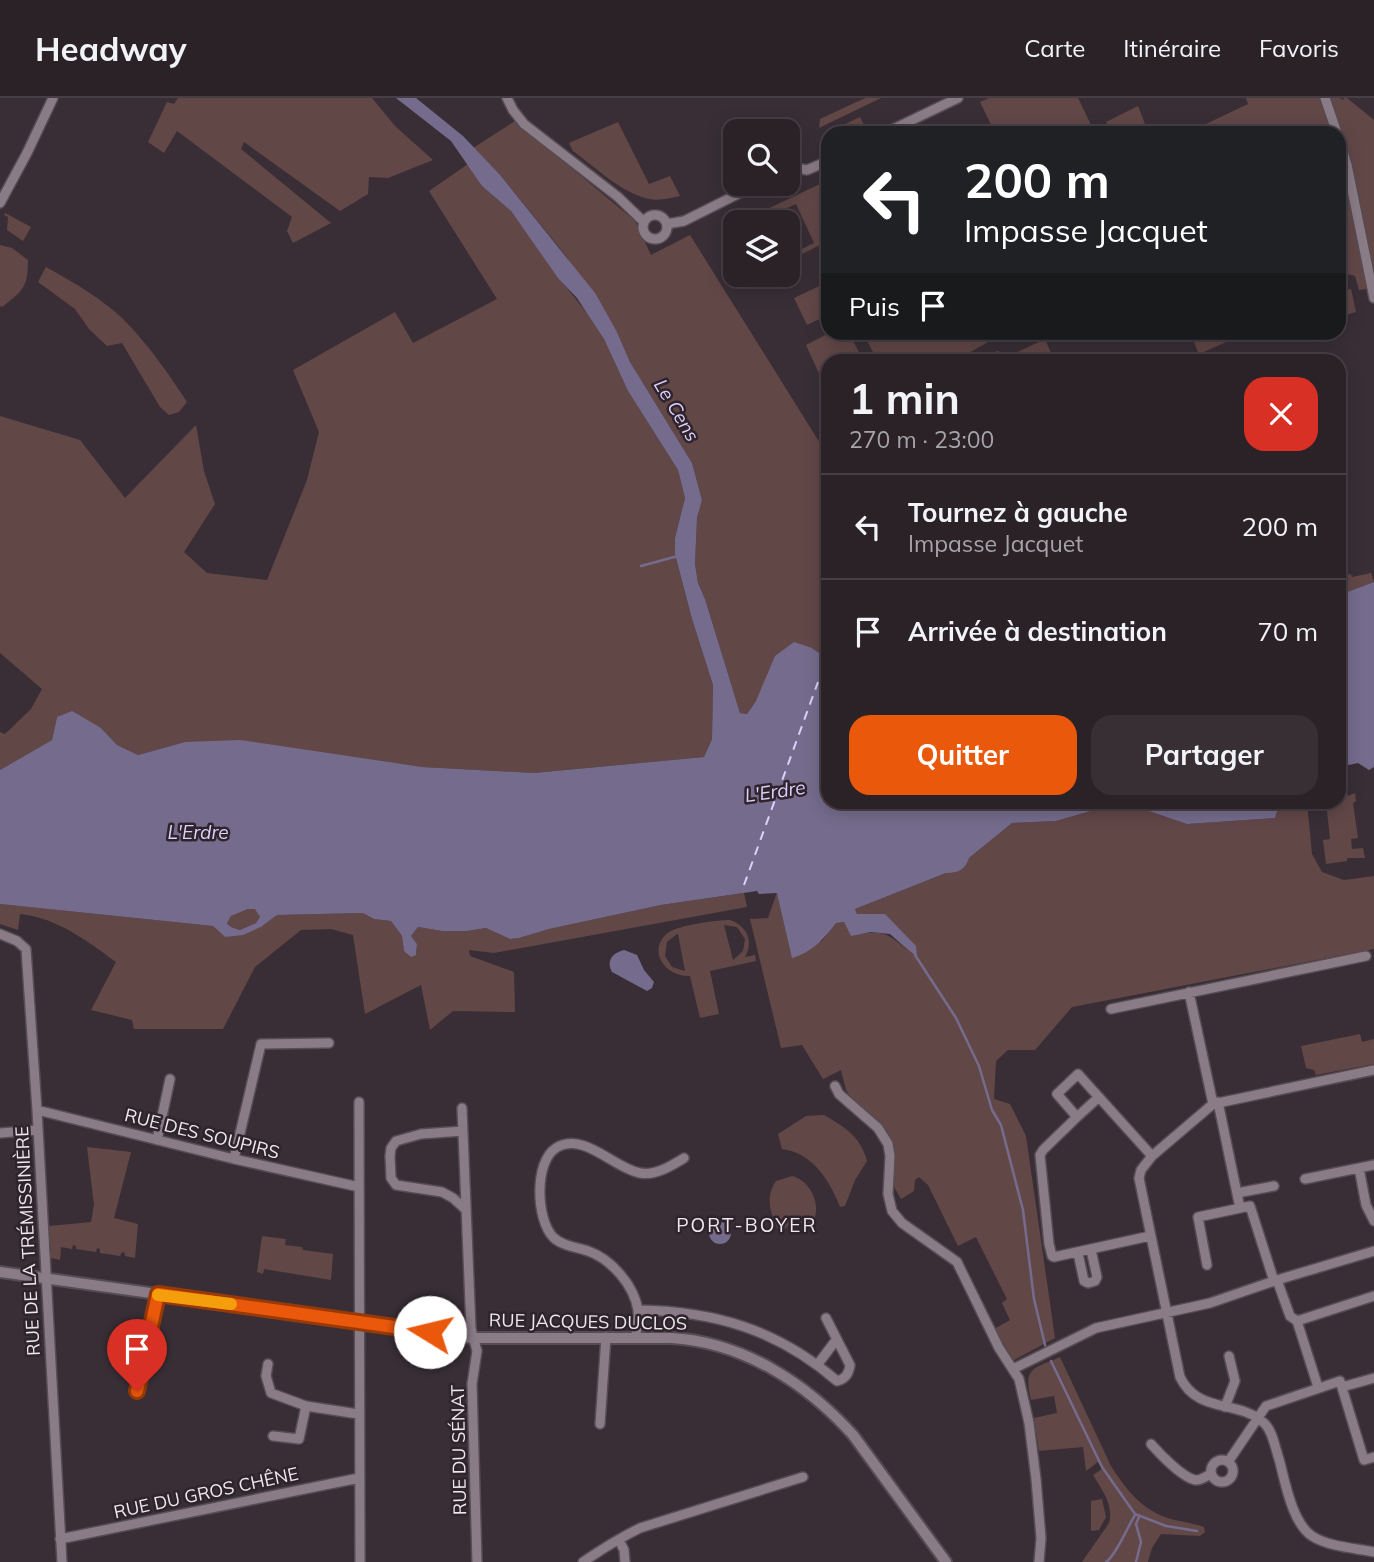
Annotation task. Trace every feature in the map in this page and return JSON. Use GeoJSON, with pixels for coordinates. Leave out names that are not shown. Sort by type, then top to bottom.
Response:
{"type":"FeatureCollection","features":[{"type":"Feature","properties":{"kind":"street"},"geometry":{"type":"LineString","coordinates":[[0,203],[53,98]]}},
{"type":"Feature","properties":{"kind":"street"},"geometry":{"type":"LineString","coordinates":[[507,98],[516,115],[532,131],[618,197],[644,222],[645,234],[654,240],[665,235],[667,224],[662,217],[651,216],[644,222]]}},
{"type":"Feature","properties":{"kind":"street"},"geometry":{"type":"LineString","coordinates":[[900,126],[958,98]]}},
{"type":"Feature","properties":{"kind":"street"},"geometry":{"type":"LineString","coordinates":[[1325,98],[1334,126]]}},
{"type":"Feature","properties":{"kind":"street"},"geometry":{"type":"LineString","coordinates":[[1346,162],[1374,298]]}},
{"type":"Feature","properties":{"kind":"street"},"geometry":{"type":"LineString","coordinates":[[800,169],[807,170],[821,164]]}},
{"type":"Feature","properties":{"kind":"street"},"geometry":{"type":"LineString","coordinates":[[667,224],[684,221],[734,196]]}},
{"type":"Feature","properties":{"kind":"street","name":"RUE DE LA TRÉMISSINIÈRE"},"geometry":{"type":"LineString","coordinates":[[0,934],[17,940],[26,949],[62,1562]]}},
{"type":"Feature","properties":{"kind":"street"},"geometry":{"type":"LineString","coordinates":[[1111,1009],[1366,956]]}},
{"type":"Feature","properties":{"kind":"street"},"geometry":{"type":"LineString","coordinates":[[1189,992],[1240,1208]]}},
{"type":"Feature","properties":{"kind":"street"},"geometry":{"type":"LineString","coordinates":[[234,1159],[261,1044],[329,1043]]}},
{"type":"Feature","properties":{"kind":"street"},"geometry":{"type":"LineString","coordinates":[[1374,1070],[1216,1103],[1152,1156],[1141,1170],[1139,1178],[1165,1312],[1184,1385],[1196,1397],[1258,1418],[1268,1427],[1296,1515],[1304,1529],[1324,1541],[1374,1552]]}},
{"type":"Feature","properties":{"kind":"street"},"geometry":{"type":"LineString","coordinates":[[1077,1117],[1057,1094],[1078,1074],[1152,1156]]}},
{"type":"Feature","properties":{"kind":"street"},"geometry":{"type":"LineString","coordinates":[[157,1140],[170,1079]]}},
{"type":"Feature","properties":{"kind":"street"},"geometry":{"type":"LineString","coordinates":[[835,1086],[839,1094],[878,1128],[888,1144],[888,1194],[892,1211],[902,1223],[957,1262],[1023,1392],[1029,1423],[1041,1538],[1039,1562]]}},
{"type":"Feature","properties":{"kind":"street"},"geometry":{"type":"LineString","coordinates":[[1100,1097],[1043,1150],[1039,1158],[1050,1252],[1055,1257],[1150,1236]]}},
{"type":"Feature","properties":{"kind":"street"},"geometry":{"type":"LineString","coordinates":[[359,1102],[360,1562]]}},
{"type":"Feature","properties":{"kind":"street","name":"RUE DU SÉNAT"},"geometry":{"type":"LineString","coordinates":[[462,1108],[472,1338],[477,1351],[472,1384],[477,1562]]}},
{"type":"Feature","properties":{"kind":"street","name":"RUE DES SOUPIRS"},"geometry":{"type":"LineString","coordinates":[[37,1110],[359,1187]]}},
{"type":"Feature","properties":{"kind":"street"},"geometry":{"type":"LineString","coordinates":[[0,1133],[37,1130]]}},
{"type":"Feature","properties":{"kind":"street"},"geometry":{"type":"LineString","coordinates":[[463,1131],[428,1133],[396,1141],[391,1148],[391,1178],[396,1185],[402,1187],[442,1192],[465,1209]]}},
{"type":"Feature","properties":{"kind":"street"},"geometry":{"type":"LineString","coordinates":[[636,1337],[638,1310],[625,1281],[600,1256],[569,1246],[552,1236],[545,1220],[541,1171],[552,1150],[570,1143],[583,1144],[605,1158],[641,1174],[657,1172],[684,1158]]}},
{"type":"Feature","properties":{"kind":"street"},"geometry":{"type":"LineString","coordinates":[[1304,1179],[1374,1165]]}},
{"type":"Feature","properties":{"kind":"street"},"geometry":{"type":"LineString","coordinates":[[1359,1168],[1366,1205],[1374,1221]]}},
{"type":"Feature","properties":{"kind":"street"},"geometry":{"type":"LineString","coordinates":[[1237,1193],[1274,1186]]}},
{"type":"Feature","properties":{"kind":"street"},"geometry":{"type":"LineString","coordinates":[[1207,1265],[1198,1217],[1250,1206],[1290,1316],[1297,1321],[1318,1387]]}},
{"type":"Feature","properties":{"kind":"street"},"geometry":{"type":"LineString","coordinates":[[1078,1253],[1084,1281],[1088,1283],[1095,1281],[1097,1277],[1091,1250]]}},
{"type":"Feature","properties":{"kind":"street"},"geometry":{"type":"LineString","coordinates":[[1013,1369],[1096,1328],[1210,1303],[1374,1251]]}},
{"type":"Feature","properties":{"kind":"street","name":"RUE JACQUES DUCLOS"},"geometry":{"type":"LineString","coordinates":[[0,1272],[472,1338],[678,1339],[735,1352],[764,1364],[804,1389],[835,1416],[853,1435],[946,1562]]}},
{"type":"Feature","properties":{"kind":"street"},"geometry":{"type":"LineString","coordinates":[[137,1391],[158,1294]]}},
{"type":"Feature","properties":{"kind":"street"},"geometry":{"type":"LineString","coordinates":[[1297,1321],[1374,1296]]}},
{"type":"Feature","properties":{"kind":"street"},"geometry":{"type":"LineString","coordinates":[[638,1310],[705,1315],[738,1324],[791,1346],[837,1381],[849,1373],[850,1365],[826,1318]]}},
{"type":"Feature","properties":{"kind":"street"},"geometry":{"type":"LineString","coordinates":[[600,1423],[606,1337]]}},
{"type":"Feature","properties":{"kind":"street"},"geometry":{"type":"LineString","coordinates":[[818,1364],[836,1339]]}},
{"type":"Feature","properties":{"kind":"street"},"geometry":{"type":"LineString","coordinates":[[1225,1407],[1235,1381],[1229,1356]]}},
{"type":"Feature","properties":{"kind":"street"},"geometry":{"type":"LineString","coordinates":[[268,1364],[266,1376],[271,1393],[306,1406],[358,1414]]}},
{"type":"Feature","properties":{"kind":"street"},"geometry":{"type":"LineString","coordinates":[[1228,1462],[1266,1406],[1318,1387],[1374,1378]]}},
{"type":"Feature","properties":{"kind":"street"},"geometry":{"type":"LineString","coordinates":[[1341,1384],[1364,1460],[1374,1457]]}},
{"type":"Feature","properties":{"kind":"street"},"geometry":{"type":"LineString","coordinates":[[274,1436],[299,1439],[306,1406]]}},
{"type":"Feature","properties":{"kind":"street"},"geometry":{"type":"LineString","coordinates":[[1150,1444],[1166,1460],[1195,1480],[1211,1474]]}},
{"type":"Feature","properties":{"kind":"street"},"geometry":{"type":"LineString","coordinates":[[1223,1460],[1228,1462],[1233,1473],[1225,1482],[1215,1480],[1211,1474],[1214,1463],[1223,1460]]}},
{"type":"Feature","properties":{"kind":"street"},"geometry":{"type":"LineString","coordinates":[[583,1562],[612,1542],[640,1528],[803,1477]]}},
{"type":"Feature","properties":{"kind":"street","name":"RUE DU GROS CHÊNE"},"geometry":{"type":"LineString","coordinates":[[60,1539],[359,1478]]}},
{"type":"Feature","properties":{"kind":"street"},"geometry":{"type":"LineString","coordinates":[[619,1540],[624,1550],[625,1562]]}},
{"type":"Feature","properties":{"kind":"shaded area"},"geometry":{"type":"Polygon","coordinates":[[[178,98],[372,98],[395,126],[433,160],[388,178],[369,177],[368,194],[340,211],[244,142],[241,149],[331,223],[293,243],[287,231],[292,217],[177,131],[164,153],[148,142],[167,102],[174,104],[178,98]]]}},
{"type":"Feature","properties":{"kind":"shaded area"},"geometry":{"type":"Polygon","coordinates":[[[865,98],[881,98],[819,128],[820,119],[865,98]]]}},
{"type":"Feature","properties":{"kind":"shaded area"},"geometry":{"type":"Polygon","coordinates":[[[989,98],[1078,98],[1092,126],[992,126],[980,102],[989,98]]]}},
{"type":"Feature","properties":{"kind":"shaded area"},"geometry":{"type":"Polygon","coordinates":[[[1246,98],[1347,98],[1374,120],[1374,288],[1359,290],[1355,276],[1346,274],[1346,126],[1202,126],[1248,104],[1246,98]]]}},
{"type":"Feature","properties":{"kind":"shaded area"},"geometry":{"type":"Polygon","coordinates":[[[1138,106],[1145,124],[1108,126],[1106,122],[1138,106]]]}},
{"type":"Feature","properties":{"kind":"shaded area"},"geometry":{"type":"Polygon","coordinates":[[[860,117],[864,126],[841,126],[860,117]]]}},
{"type":"Feature","properties":{"kind":"shaded area"},"geometry":{"type":"Polygon","coordinates":[[[515,121],[635,221],[651,255],[690,235],[821,445],[821,654],[812,648],[756,701],[747,714],[740,713],[698,583],[695,564],[697,518],[702,500],[692,463],[630,362],[617,332],[566,256],[501,176],[473,148],[515,121]]]}},
{"type":"Feature","properties":{"kind":"shaded area"},"geometry":{"type":"Polygon","coordinates":[[[618,122],[649,184],[670,176],[680,196],[647,199],[615,183],[573,151],[569,143],[618,122]]]}},
{"type":"Feature","properties":{"kind":"shaded area"},"geometry":{"type":"Polygon","coordinates":[[[468,164],[482,186],[511,211],[590,317],[604,339],[628,391],[678,470],[685,498],[675,538],[675,554],[713,685],[712,739],[704,757],[534,773],[422,767],[185,742],[138,755],[117,745],[101,728],[57,717],[52,740],[0,770],[0,732],[5,734],[31,709],[42,689],[0,653],[0,416],[80,440],[125,498],[196,425],[204,471],[215,504],[184,552],[207,573],[267,580],[307,480],[319,432],[293,370],[395,312],[413,343],[497,299],[429,191],[468,164]]]}},
{"type":"Feature","properties":{"kind":"shaded area"},"geometry":{"type":"Polygon","coordinates":[[[821,183],[821,244],[800,255],[800,250],[814,243],[796,204],[783,210],[765,210],[800,196],[800,193],[821,183]]]}},
{"type":"Feature","properties":{"kind":"shaded area"},"geometry":{"type":"Polygon","coordinates":[[[5,213],[31,227],[23,241],[7,230],[8,217],[5,213]]]}},
{"type":"Feature","properties":{"kind":"shaded area"},"geometry":{"type":"Polygon","coordinates":[[[0,245],[12,248],[28,260],[23,288],[2,307],[0,306],[0,245]]]}},
{"type":"Feature","properties":{"kind":"shaded area"},"geometry":{"type":"Polygon","coordinates":[[[46,267],[96,297],[132,329],[187,402],[179,412],[169,415],[160,407],[122,343],[107,346],[89,329],[75,309],[38,282],[46,267]]]}},
{"type":"Feature","properties":{"kind":"shaded area"},"geometry":{"type":"Polygon","coordinates":[[[821,285],[821,318],[807,325],[794,298],[821,285]]]}},
{"type":"Feature","properties":{"kind":"shaded area"},"geometry":{"type":"Polygon","coordinates":[[[1351,289],[1356,312],[1346,315],[1346,290],[1351,289]]]}},
{"type":"Feature","properties":{"kind":"shaded area"},"geometry":{"type":"Polygon","coordinates":[[[821,337],[821,340],[853,340],[860,354],[821,354],[821,378],[806,345],[821,337]]]}},
{"type":"Feature","properties":{"kind":"shaded area"},"geometry":{"type":"Polygon","coordinates":[[[867,340],[992,340],[967,354],[874,354],[867,340]]]}},
{"type":"Feature","properties":{"kind":"shaded area"},"geometry":{"type":"Polygon","coordinates":[[[1045,340],[1051,354],[1013,354],[1045,340]]]}},
{"type":"Feature","properties":{"kind":"shaded area"},"geometry":{"type":"Polygon","coordinates":[[[1193,340],[1231,340],[1199,354],[1193,340]]]}},
{"type":"Feature","properties":{"kind":"shaded area"},"geometry":{"type":"Polygon","coordinates":[[[1371,573],[1374,582],[1346,592],[1346,575],[1351,574],[1352,577],[1371,573]]]}},
{"type":"Feature","properties":{"kind":"shaded area"},"geometry":{"type":"Polygon","coordinates":[[[1355,793],[1356,801],[1353,803],[1358,838],[1351,839],[1352,849],[1363,848],[1365,858],[1347,858],[1347,861],[1326,864],[1323,840],[1330,839],[1327,809],[1346,809],[1346,794],[1348,796],[1355,793]]]}},
{"type":"Feature","properties":{"kind":"shaded area"},"geometry":{"type":"Polygon","coordinates":[[[1098,809],[1143,809],[1187,824],[1275,818],[1278,809],[1308,809],[1312,854],[1322,872],[1344,880],[1374,876],[1374,949],[1072,1007],[1035,1050],[1008,1050],[996,1061],[994,1099],[1010,1104],[1026,1136],[1055,1338],[1005,1365],[987,1333],[1010,1320],[1002,1303],[1007,1299],[976,1237],[958,1246],[928,1185],[919,1177],[915,1180],[914,1191],[901,1199],[892,1183],[891,1144],[884,1129],[852,1099],[846,1090],[841,1070],[823,1079],[802,1045],[781,1048],[750,919],[768,918],[777,892],[821,942],[836,923],[844,922],[851,935],[881,933],[906,950],[872,914],[857,914],[855,909],[946,873],[1012,823],[1056,821],[1098,809]]]}},
{"type":"Feature","properties":{"kind":"shaded area"},"geometry":{"type":"Polygon","coordinates":[[[744,893],[747,907],[494,953],[469,950],[470,956],[514,972],[515,1012],[453,1011],[430,1030],[421,985],[365,1014],[353,935],[331,929],[301,930],[255,967],[223,1029],[134,1029],[132,1020],[91,1010],[116,962],[59,925],[34,916],[20,914],[18,930],[0,924],[0,904],[213,926],[225,937],[261,927],[277,915],[363,913],[374,919],[391,921],[402,936],[404,951],[416,955],[417,944],[411,936],[418,927],[442,931],[486,928],[510,939],[661,905],[744,893]]]}},
{"type":"Feature","properties":{"kind":"shaded area"},"geometry":{"type":"Polygon","coordinates":[[[248,909],[256,909],[260,917],[256,923],[240,930],[231,927],[227,922],[231,916],[248,909]]]}},
{"type":"Feature","properties":{"kind":"shaded area"},"geometry":{"type":"Polygon","coordinates":[[[730,920],[745,930],[749,945],[745,957],[755,955],[756,961],[710,971],[719,1014],[700,1018],[690,976],[673,972],[666,967],[661,961],[659,946],[662,939],[674,929],[730,920]],[[724,925],[733,960],[743,951],[745,939],[737,927],[724,925]],[[678,934],[667,942],[665,956],[672,967],[685,971],[678,934]]]}},
{"type":"Feature","properties":{"kind":"shaded area"},"geometry":{"type":"Polygon","coordinates":[[[1360,1034],[1362,1042],[1374,1039],[1374,1064],[1316,1075],[1314,1070],[1306,1068],[1301,1046],[1360,1034]]]}},
{"type":"Feature","properties":{"kind":"shaded area"},"geometry":{"type":"Polygon","coordinates":[[[824,1115],[856,1139],[867,1161],[855,1180],[845,1206],[840,1207],[825,1178],[811,1162],[803,1156],[782,1149],[778,1134],[806,1116],[824,1115]]]}},
{"type":"Feature","properties":{"kind":"shaded area"},"geometry":{"type":"Polygon","coordinates":[[[87,1147],[131,1152],[114,1218],[138,1224],[135,1258],[125,1256],[122,1252],[120,1256],[100,1253],[97,1248],[96,1252],[76,1249],[73,1245],[72,1249],[61,1247],[60,1260],[51,1258],[49,1226],[91,1222],[94,1205],[87,1147]]]}},
{"type":"Feature","properties":{"kind":"shaded area"},"geometry":{"type":"Polygon","coordinates":[[[792,1176],[809,1188],[814,1198],[815,1216],[810,1223],[802,1226],[790,1224],[780,1233],[772,1213],[770,1194],[776,1181],[792,1176]]]}},
{"type":"Feature","properties":{"kind":"shaded area"},"geometry":{"type":"Polygon","coordinates":[[[262,1236],[286,1239],[285,1245],[302,1247],[303,1250],[333,1254],[331,1280],[264,1269],[263,1274],[257,1272],[262,1236]]]}},
{"type":"Feature","properties":{"kind":"shaded area"},"geometry":{"type":"Polygon","coordinates":[[[1060,1357],[1111,1466],[1123,1484],[1152,1511],[1204,1527],[1205,1532],[1200,1536],[1161,1534],[1152,1548],[1148,1562],[1082,1562],[1109,1523],[1109,1504],[1093,1475],[1102,1469],[1098,1462],[1086,1471],[1083,1447],[1039,1451],[1034,1418],[1057,1413],[1054,1396],[1031,1400],[1028,1381],[1037,1367],[1060,1357]]]}},
{"type":"Feature","properties":{"kind":"shaded area"},"geometry":{"type":"Polygon","coordinates":[[[1102,1499],[1106,1517],[1099,1530],[1091,1531],[1091,1501],[1102,1499]]]}},
{"type":"Feature","properties":{"kind":"water","name":"L'Erdre"},"geometry":{"type":"Polygon","coordinates":[[[396,98],[416,98],[463,136],[501,176],[595,293],[630,362],[692,463],[702,500],[697,518],[695,564],[698,583],[740,713],[747,714],[756,701],[775,656],[794,642],[821,654],[821,809],[1098,809],[1056,821],[1012,823],[969,858],[960,870],[855,909],[857,914],[885,914],[916,946],[917,957],[890,934],[871,932],[851,936],[844,922],[836,923],[817,945],[792,958],[777,893],[759,894],[757,891],[661,905],[510,939],[486,928],[442,931],[418,927],[411,936],[417,944],[416,955],[411,957],[404,951],[402,936],[391,921],[374,919],[363,913],[277,915],[261,927],[243,935],[225,937],[213,926],[0,904],[0,770],[52,740],[57,717],[72,711],[101,728],[117,745],[138,755],[185,742],[240,740],[422,767],[534,773],[704,757],[712,739],[713,685],[675,554],[675,538],[685,498],[678,470],[628,391],[604,339],[577,298],[558,278],[511,211],[482,186],[451,141],[396,98]],[[248,909],[231,916],[227,923],[240,930],[256,923],[260,917],[255,909],[248,909]]]}},
{"type":"Feature","properties":{"kind":"water"},"geometry":{"type":"Polygon","coordinates":[[[1374,582],[1374,767],[1369,770],[1358,763],[1346,766],[1346,592],[1374,582]]]}},
{"type":"Feature","properties":{"kind":"water"},"geometry":{"type":"Polygon","coordinates":[[[1143,809],[1278,809],[1275,818],[1187,824],[1143,809]]]}},
{"type":"Feature","properties":{"kind":"water"},"geometry":{"type":"Polygon","coordinates":[[[624,950],[637,955],[654,982],[652,988],[647,991],[612,972],[611,958],[624,950]]]}},
{"type":"Feature","properties":{"kind":"water"},"geometry":{"type":"Polygon","coordinates":[[[720,1222],[728,1225],[731,1233],[728,1241],[720,1244],[712,1241],[709,1233],[712,1225],[720,1222]]]}},
{"type":"Feature","properties":{"kind":"waterway"},"geometry":{"type":"LineString","coordinates":[[641,566],[678,556]]}},
{"type":"Feature","properties":{"kind":"waterway"},"geometry":{"type":"LineString","coordinates":[[915,955],[956,1018],[979,1066],[992,1110],[1001,1125],[1023,1210],[1034,1299],[1046,1349]]}},
{"type":"Feature","properties":{"kind":"waterway"},"geometry":{"type":"LineString","coordinates":[[1051,1361],[1102,1467],[1135,1514],[1166,1526],[1197,1531]]}},
{"type":"Feature","properties":{"kind":"waterway"},"geometry":{"type":"LineString","coordinates":[[1106,1562],[1135,1515]]}},
{"type":"Feature","properties":{"kind":"waterway"},"geometry":{"type":"LineString","coordinates":[[1136,1562],[1141,1542],[1136,1524],[1139,1517]]}},
{"type":"Feature","properties":{"kind":"ferry route"},"geometry":{"type":"LineString","coordinates":[[744,885],[818,682]]}},
{"type":"Feature","properties":{"kind":"slow traffic"},"geometry":{"type":"LineString","coordinates":[[158,1295],[231,1304]]}},
{"type":"Feature","properties":{"kind":"district","name":"PORT-BOYER"},"geometry":{"type":"Point","coordinates":[747,1225]}},
{"type":"Feature","properties":{"kind":"route"},"geometry":{"type":"LineString","coordinates":[[137,1391],[158,1294],[430,1332]]}},
{"type":"Feature","properties":{"kind":"water label","name":"Le Cens"},"geometry":{"type":"Point","coordinates":[677,410]}}]}
